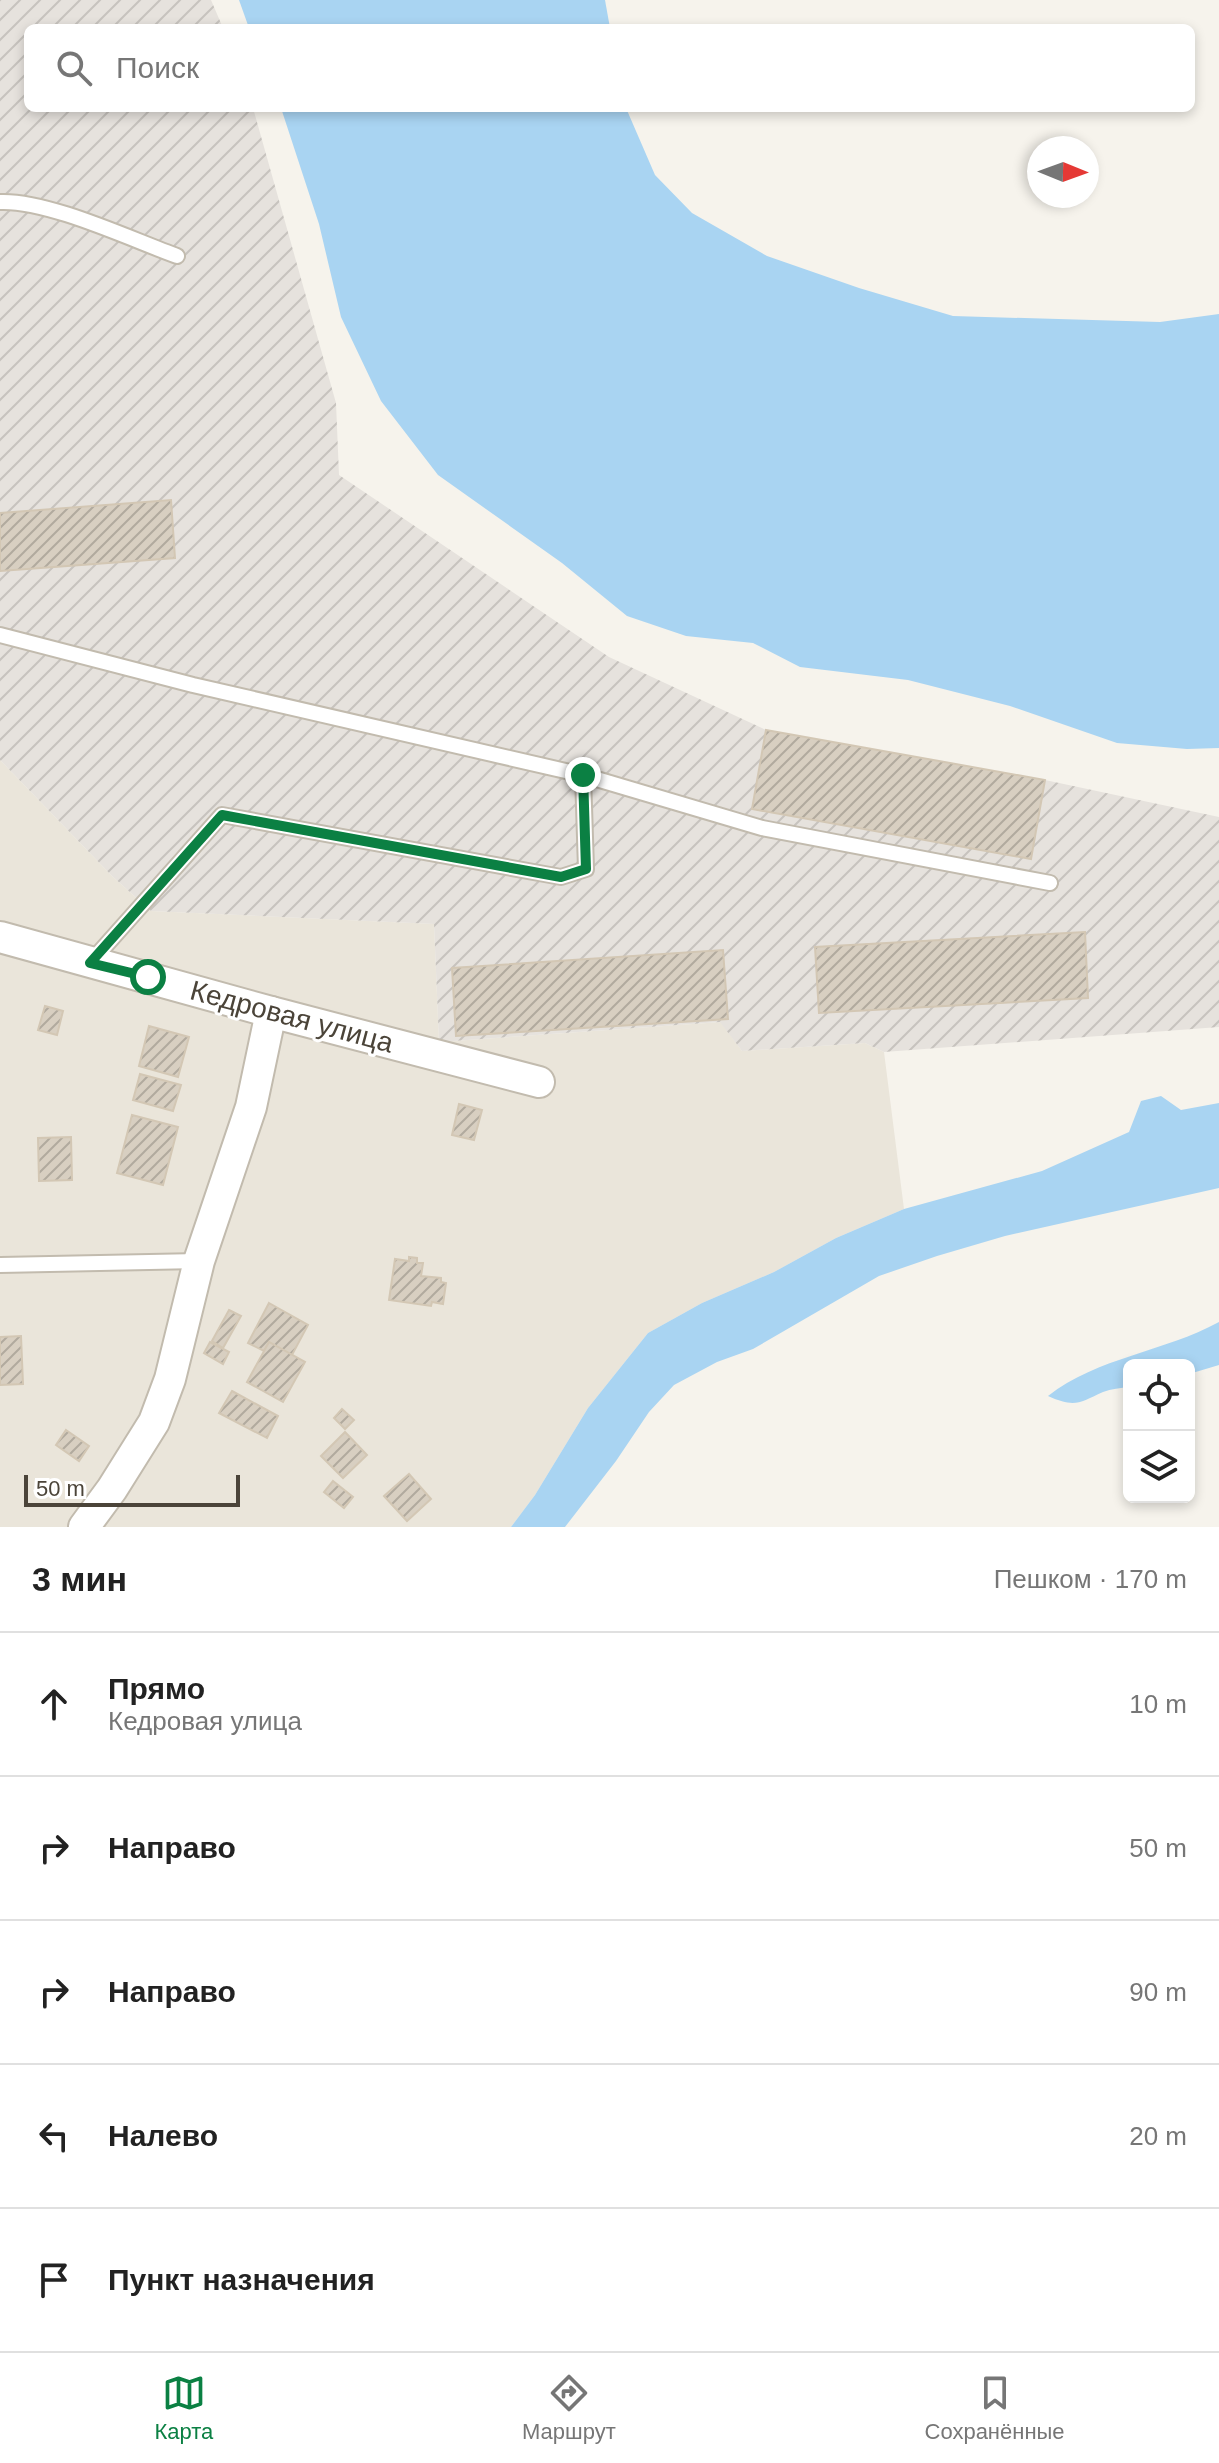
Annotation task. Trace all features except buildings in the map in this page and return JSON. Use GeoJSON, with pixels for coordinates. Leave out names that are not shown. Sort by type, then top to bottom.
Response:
{"type":"FeatureCollection","features":[{"type":"Feature","properties":{"kind":"street","name":"Кедровая улица"},"geometry":{"type":"LineString","coordinates":[[0,937],[539,1082]]}},
{"type":"Feature","properties":{"kind":"street"},"geometry":{"type":"LineString","coordinates":[[84,1527],[154,1422],[170,1379],[199,1261],[251,1107],[271,1012]]}},
{"type":"Feature","properties":{"kind":"lane"},"geometry":{"type":"LineString","coordinates":[[0,202],[56,211],[177,256]]}},
{"type":"Feature","properties":{"kind":"lane"},"geometry":{"type":"LineString","coordinates":[[0,635],[208,688],[583,775],[762,828],[1050,883]]}},
{"type":"Feature","properties":{"kind":"lane"},"geometry":{"type":"LineString","coordinates":[[90,963],[222,815],[561,877],[586,869],[583,775]]}},
{"type":"Feature","properties":{"kind":"lane"},"geometry":{"type":"LineString","coordinates":[[0,1265],[199,1261]]}},
{"type":"Feature","properties":{"kind":"shaded area"},"geometry":{"type":"Polygon","coordinates":[[[0,0],[211,0],[221,24],[24,24],[24,112],[254,112],[336,403],[339,475],[609,657],[766,730],[1045,780],[1219,817],[1219,1027],[884,1052],[865,1043],[742,1051],[720,1022],[439,1042],[434,924],[151,911],[112,876],[0,760],[0,0]]]}},
{"type":"Feature","properties":{"kind":"shaded area"},"geometry":{"type":"Polygon","coordinates":[[[0,760],[112,876],[151,911],[434,924],[439,1042],[721,1022],[742,1051],[865,1043],[884,1052],[904,1209],[836,1238],[774,1272],[702,1303],[648,1333],[588,1408],[535,1495],[511,1527],[0,1527],[0,760]]]}},
{"type":"Feature","properties":{"kind":"water"},"geometry":{"type":"Polygon","coordinates":[[[239,0],[605,0],[609,24],[248,24],[239,0]]]}},
{"type":"Feature","properties":{"kind":"water"},"geometry":{"type":"Polygon","coordinates":[[[282,112],[628,112],[655,175],[692,213],[767,256],[859,288],[953,316],[1160,322],[1219,314],[1219,748],[1187,749],[1117,743],[1010,706],[908,680],[800,667],[753,643],[686,636],[627,616],[562,563],[438,475],[381,401],[341,317],[319,224],[282,112]]]}},
{"type":"Feature","properties":{"kind":"water"},"geometry":{"type":"Polygon","coordinates":[[[1161,1096],[1181,1110],[1219,1103],[1219,1188],[1005,1236],[879,1276],[753,1349],[717,1362],[674,1385],[649,1412],[565,1527],[511,1527],[535,1495],[588,1408],[648,1333],[702,1303],[774,1272],[836,1238],[904,1209],[1042,1171],[1129,1132],[1141,1101],[1161,1096]]]}},
{"type":"Feature","properties":{"kind":"water"},"geometry":{"type":"Polygon","coordinates":[[[1219,1322],[1219,1365],[1195,1372],[1195,1359],[1123,1359],[1123,1388],[1106,1391],[1077,1403],[1048,1396],[1088,1372],[1110,1363],[1176,1341],[1219,1322]]]}},
{"type":"Feature","properties":{"kind":"route"},"geometry":{"type":"LineString","coordinates":[[148,977],[90,963],[222,815],[561,877],[586,869],[583,775]]}}]}
